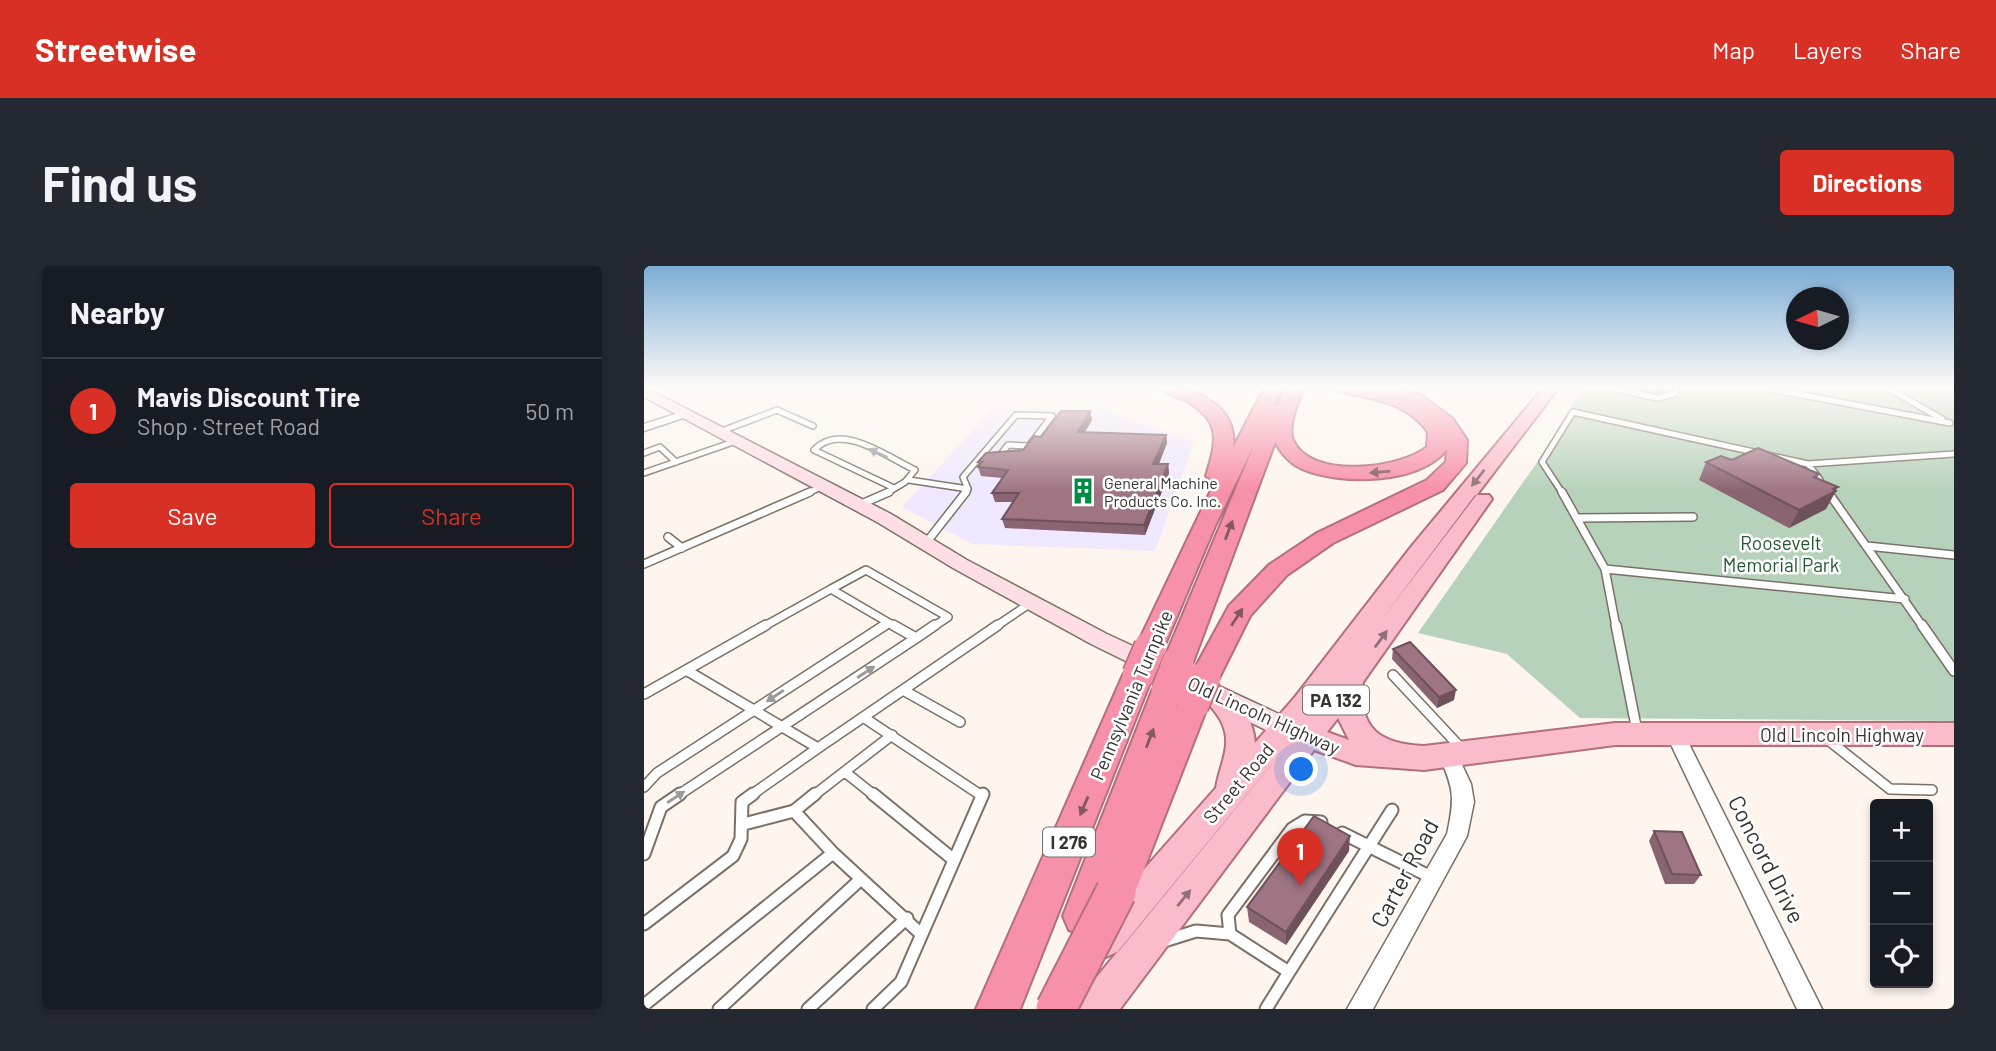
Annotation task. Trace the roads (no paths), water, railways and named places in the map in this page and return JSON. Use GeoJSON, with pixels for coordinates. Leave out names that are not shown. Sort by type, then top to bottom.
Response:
{"type":"FeatureCollection","features":[{"type":"Feature","properties":{"kind":"highway"},"geometry":{"type":"LineString","coordinates":[[1203,526],[1225,448],[1224,427],[1219,422]]}},
{"type":"Feature","properties":{"kind":"highway","name":"Pennsylvania Turnpike"},"geometry":{"type":"LineString","coordinates":[[998,1009],[1178,679],[1203,526],[1256,422]]}},
{"type":"Feature","properties":{"kind":"highway","name":"Pennsylvania Turnpike"},"geometry":{"type":"LineString","coordinates":[[1048,1009],[1178,679],[1253,468],[1276,422]]}},
{"type":"Feature","properties":{"kind":"highway"},"geometry":{"type":"LineString","coordinates":[[1286,422],[1283,437],[1289,450],[1307,462],[1346,472],[1379,473],[1416,465],[1437,449],[1438,432],[1427,422]]}},
{"type":"Feature","properties":{"kind":"highway"},"geometry":{"type":"LineString","coordinates":[[1056,1009],[1116,892],[1178,679],[1278,570],[1325,538],[1425,491],[1443,479],[1455,463],[1457,440],[1445,422]]}},
{"type":"Feature","properties":{"kind":"main road","name":"Old Lincoln Highway"},"geometry":{"type":"LineString","coordinates":[[703,422],[1178,679],[1297,733],[1371,757],[1418,758],[1580,737],[1637,734],[1954,734]]}},
{"type":"Feature","properties":{"kind":"main road","name":"Street Road"},"geometry":{"type":"LineString","coordinates":[[1096,1009],[1145,946],[1297,733],[1419,552],[1524,422]]}},
{"type":"Feature","properties":{"kind":"main road","name":"Street Road"},"geometry":{"type":"LineString","coordinates":[[1048,1009],[1216,809],[1350,682],[1507,465],[1543,422]]}},
{"type":"Feature","properties":{"kind":"main road"},"geometry":{"type":"LineString","coordinates":[[1178,679],[1233,711],[1241,743],[1239,765],[1216,809]]}},
{"type":"Feature","properties":{"kind":"main road"},"geometry":{"type":"LineString","coordinates":[[1350,682],[1348,712],[1361,735],[1385,751],[1418,758]]}},
{"type":"Feature","properties":{"kind":"street"},"geometry":{"type":"LineString","coordinates":[[644,428],[664,422]]}},
{"type":"Feature","properties":{"kind":"street","name":"Concord Drive"},"geometry":{"type":"LineString","coordinates":[[1675,734],[1810,1009]]}},
{"type":"Feature","properties":{"kind":"street","name":"Carter Road"},"geometry":{"type":"LineString","coordinates":[[1359,1009],[1457,836],[1462,820],[1457,754]]}},
{"type":"Feature","properties":{"kind":"lane"},"geometry":{"type":"LineString","coordinates":[[644,473],[676,462],[756,422]]}},
{"type":"Feature","properties":{"kind":"lane"},"geometry":{"type":"LineString","coordinates":[[803,422],[813,426]]}},
{"type":"Feature","properties":{"kind":"lane"},"geometry":{"type":"LineString","coordinates":[[968,489],[964,477],[1010,422]]}},
{"type":"Feature","properties":{"kind":"lane"},"geometry":{"type":"LineString","coordinates":[[981,456],[999,457],[1009,445],[1029,446],[1048,422]]}},
{"type":"Feature","properties":{"kind":"lane"},"geometry":{"type":"LineString","coordinates":[[1567,422],[1542,462],[1551,471],[1605,569],[1637,734]]}},
{"type":"Feature","properties":{"kind":"lane"},"geometry":{"type":"LineString","coordinates":[[1617,422],[1808,464],[1954,454]]}},
{"type":"Feature","properties":{"kind":"lane"},"geometry":{"type":"LineString","coordinates":[[859,505],[894,488],[909,480],[915,470],[845,437],[835,437],[818,444],[814,450],[894,488]]}},
{"type":"Feature","properties":{"kind":"lane"},"geometry":{"type":"LineString","coordinates":[[644,453],[660,447],[676,462]]}},
{"type":"Feature","properties":{"kind":"lane"},"geometry":{"type":"LineString","coordinates":[[1808,464],[1954,671]]}},
{"type":"Feature","properties":{"kind":"lane"},"geometry":{"type":"LineString","coordinates":[[909,480],[968,489]]}},
{"type":"Feature","properties":{"kind":"lane"},"geometry":{"type":"LineString","coordinates":[[644,564],[823,486]]}},
{"type":"Feature","properties":{"kind":"lane"},"geometry":{"type":"LineString","coordinates":[[926,543],[968,489]]}},
{"type":"Feature","properties":{"kind":"lane"},"geometry":{"type":"LineString","coordinates":[[1577,518],[1693,517]]}},
{"type":"Feature","properties":{"kind":"lane"},"geometry":{"type":"LineString","coordinates":[[668,537],[682,548]]}},
{"type":"Feature","properties":{"kind":"lane"},"geometry":{"type":"LineString","coordinates":[[1867,546],[1954,555]]}},
{"type":"Feature","properties":{"kind":"lane"},"geometry":{"type":"LineString","coordinates":[[1605,569],[1905,599]]}},
{"type":"Feature","properties":{"kind":"lane"},"geometry":{"type":"LineString","coordinates":[[644,694],[866,570],[948,617],[661,807],[644,854]]}},
{"type":"Feature","properties":{"kind":"lane"},"geometry":{"type":"LineString","coordinates":[[831,589],[916,638]]}},
{"type":"Feature","properties":{"kind":"lane"},"geometry":{"type":"LineString","coordinates":[[644,924],[733,856],[743,841],[744,824],[739,813],[742,802],[1032,602]]}},
{"type":"Feature","properties":{"kind":"lane"},"geometry":{"type":"LineString","coordinates":[[644,787],[657,773],[890,623]]}},
{"type":"Feature","properties":{"kind":"lane"},"geometry":{"type":"LineString","coordinates":[[687,670],[780,728],[818,748]]}},
{"type":"Feature","properties":{"kind":"lane"},"geometry":{"type":"LineString","coordinates":[[1393,675],[1457,754]]}},
{"type":"Feature","properties":{"kind":"lane"},"geometry":{"type":"LineString","coordinates":[[903,690],[960,722]]}},
{"type":"Feature","properties":{"kind":"lane"},"geometry":{"type":"LineString","coordinates":[[863,717],[983,794],[901,982],[873,1009]]}},
{"type":"Feature","properties":{"kind":"lane"},"geometry":{"type":"LineString","coordinates":[[1822,735],[1890,789],[1932,790]]}},
{"type":"Feature","properties":{"kind":"lane"},"geometry":{"type":"LineString","coordinates":[[744,824],[794,810],[892,736]]}},
{"type":"Feature","properties":{"kind":"lane"},"geometry":{"type":"LineString","coordinates":[[845,772],[954,860]]}},
{"type":"Feature","properties":{"kind":"lane"},"geometry":{"type":"LineString","coordinates":[[794,810],[833,853],[922,934]]}},
{"type":"Feature","properties":{"kind":"lane"},"geometry":{"type":"LineString","coordinates":[[1266,1009],[1392,810]]}},
{"type":"Feature","properties":{"kind":"lane"},"geometry":{"type":"LineString","coordinates":[[1230,934],[1228,915],[1292,829],[1305,821],[1319,821],[1433,878]]}},
{"type":"Feature","properties":{"kind":"lane"},"geometry":{"type":"LineString","coordinates":[[644,1006],[833,853]]}},
{"type":"Feature","properties":{"kind":"lane"},"geometry":{"type":"LineString","coordinates":[[719,1009],[861,879]]}},
{"type":"Feature","properties":{"kind":"lane"},"geometry":{"type":"LineString","coordinates":[[808,1009],[906,918]]}},
{"type":"Feature","properties":{"kind":"lane"},"geometry":{"type":"LineString","coordinates":[[1145,946],[1196,932],[1230,934],[1289,972]]}},
{"type":"Feature","properties":{"kind":"place","name":"General Machine Products Co. Inc."},"geometry":{"type":"Point","coordinates":[1083,491]}},
{"type":"Feature","properties":{"kind":"place","name":"Mavis Discount Tire"},"geometry":{"type":"Point","coordinates":[1300,886]}},
{"type":"Feature","properties":{"kind":"park label","name":"Roosevelt Memorial Park"},"geometry":{"type":"Point","coordinates":[1781,553]}}]}
